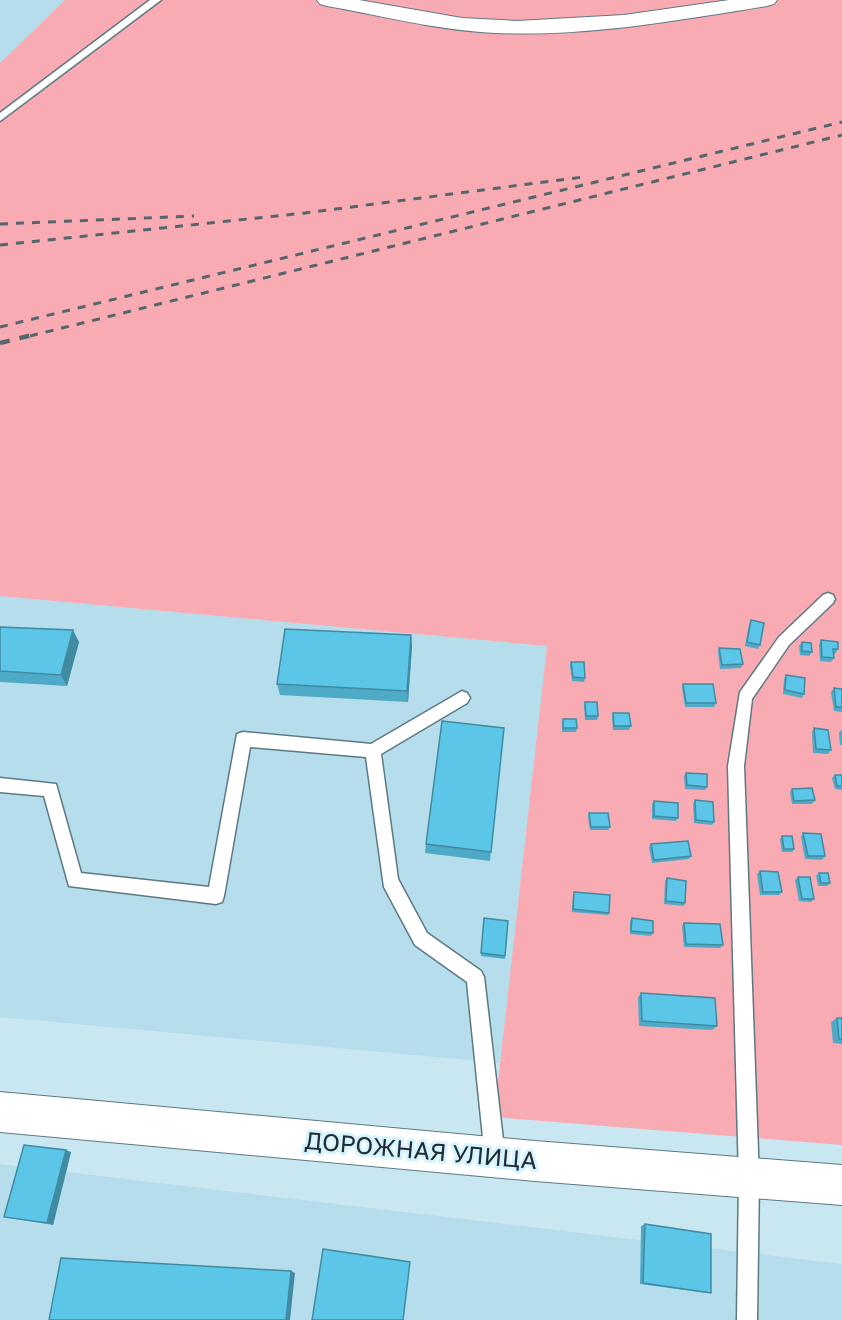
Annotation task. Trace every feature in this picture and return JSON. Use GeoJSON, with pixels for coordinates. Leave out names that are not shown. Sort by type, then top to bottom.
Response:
{"type":"FeatureCollection","features":[{"type":"Feature","properties":{"kind":"street"},"geometry":{"type":"LineString","coordinates":[[327,0],[480,26],[571,27],[767,0]]}},
{"type":"Feature","properties":{"kind":"street","name":"ДОРОЖНАЯ УЛИЦА"},"geometry":{"type":"LineString","coordinates":[[0,1112],[495,1158],[842,1185]]}},
{"type":"Feature","properties":{"kind":"lane"},"geometry":{"type":"LineString","coordinates":[[0,118],[156,0]]}},
{"type":"Feature","properties":{"kind":"lane"},"geometry":{"type":"LineString","coordinates":[[747,1320],[749,1179],[736,766],[745,697],[784,641],[828,599]]}},
{"type":"Feature","properties":{"kind":"lane"},"geometry":{"type":"LineString","coordinates":[[0,785],[50,789],[75,880],[216,896],[243,739],[373,751],[462,698]]}},
{"type":"Feature","properties":{"kind":"lane"},"geometry":{"type":"LineString","coordinates":[[373,751],[390,881],[421,939],[475,977],[495,1158]]}},
{"type":"Feature","properties":{"kind":"shaded area"},"geometry":{"type":"Polygon","coordinates":[[[0,0],[65,0],[0,63],[0,0]]]}},
{"type":"Feature","properties":{"kind":"shaded area"},"geometry":{"type":"Polygon","coordinates":[[[65,0],[842,0],[842,1145],[494,1117],[547,646],[0,596],[0,63],[65,0]]]}},
{"type":"Feature","properties":{"kind":"shaded area"},"geometry":{"type":"Polygon","coordinates":[[[0,596],[547,646],[500,1063],[0,1017],[0,596]]]}},
{"type":"Feature","properties":{"kind":"shaded area"},"geometry":{"type":"Polygon","coordinates":[[[0,1164],[842,1264],[842,1320],[0,1320],[0,1164]]]}},
{"type":"Feature","properties":{"kind":"building"},"geometry":{"type":"Polygon","coordinates":[[[751,620],[764,623],[760,645],[747,642],[751,620]]]}},
{"type":"Feature","properties":{"kind":"building"},"geometry":{"type":"Polygon","coordinates":[[[0,627],[73,630],[61,675],[0,671],[0,627]]]}},
{"type":"Feature","properties":{"kind":"building"},"geometry":{"type":"Polygon","coordinates":[[[285,629],[411,635],[407,691],[277,684],[285,629]]]}},
{"type":"Feature","properties":{"kind":"building"},"geometry":{"type":"Polygon","coordinates":[[[821,640],[838,642],[838,649],[833,649],[834,658],[822,657],[821,640]]]}},
{"type":"Feature","properties":{"kind":"building"},"geometry":{"type":"Polygon","coordinates":[[[802,642],[811,643],[812,652],[802,651],[802,642]]]}},
{"type":"Feature","properties":{"kind":"building"},"geometry":{"type":"Polygon","coordinates":[[[719,648],[740,649],[743,664],[722,665],[719,648]]]}},
{"type":"Feature","properties":{"kind":"building"},"geometry":{"type":"Polygon","coordinates":[[[571,662],[584,662],[585,678],[573,677],[571,662]]]}},
{"type":"Feature","properties":{"kind":"building"},"geometry":{"type":"Polygon","coordinates":[[[786,675],[805,678],[804,694],[785,690],[786,675]]]}},
{"type":"Feature","properties":{"kind":"building"},"geometry":{"type":"Polygon","coordinates":[[[683,684],[713,684],[716,703],[686,703],[683,684]]]}},
{"type":"Feature","properties":{"kind":"building"},"geometry":{"type":"Polygon","coordinates":[[[834,688],[842,689],[842,707],[836,707],[834,688]]]}},
{"type":"Feature","properties":{"kind":"building"},"geometry":{"type":"Polygon","coordinates":[[[585,702],[597,702],[598,716],[586,716],[585,702]]]}},
{"type":"Feature","properties":{"kind":"building"},"geometry":{"type":"Polygon","coordinates":[[[613,713],[629,713],[631,726],[614,726],[613,713]]]}},
{"type":"Feature","properties":{"kind":"building"},"geometry":{"type":"Polygon","coordinates":[[[563,719],[576,719],[577,728],[563,728],[563,719]]]}},
{"type":"Feature","properties":{"kind":"building"},"geometry":{"type":"Polygon","coordinates":[[[442,721],[504,728],[491,852],[426,844],[442,721]]]}},
{"type":"Feature","properties":{"kind":"building"},"geometry":{"type":"Polygon","coordinates":[[[814,728],[828,730],[831,750],[816,749],[814,728]]]}},
{"type":"Feature","properties":{"kind":"building"},"geometry":{"type":"Polygon","coordinates":[[[686,773],[707,774],[707,787],[687,785],[686,773]]]}},
{"type":"Feature","properties":{"kind":"building"},"geometry":{"type":"Polygon","coordinates":[[[835,775],[842,775],[842,786],[837,786],[835,775]]]}},
{"type":"Feature","properties":{"kind":"building"},"geometry":{"type":"Polygon","coordinates":[[[812,788],[815,800],[794,801],[792,789],[812,788]]]}},
{"type":"Feature","properties":{"kind":"building"},"geometry":{"type":"Polygon","coordinates":[[[695,800],[713,802],[714,822],[696,820],[695,800]]]}},
{"type":"Feature","properties":{"kind":"building"},"geometry":{"type":"Polygon","coordinates":[[[654,801],[678,803],[678,818],[654,816],[654,801]]]}},
{"type":"Feature","properties":{"kind":"building"},"geometry":{"type":"Polygon","coordinates":[[[589,813],[608,813],[610,827],[591,827],[589,813]]]}},
{"type":"Feature","properties":{"kind":"building"},"geometry":{"type":"Polygon","coordinates":[[[803,833],[821,834],[825,856],[808,856],[803,833]]]}},
{"type":"Feature","properties":{"kind":"building"},"geometry":{"type":"Polygon","coordinates":[[[782,836],[792,836],[794,849],[784,849],[782,836]]]}},
{"type":"Feature","properties":{"kind":"building"},"geometry":{"type":"Polygon","coordinates":[[[688,841],[691,856],[654,860],[651,844],[688,841]]]}},
{"type":"Feature","properties":{"kind":"building"},"geometry":{"type":"Polygon","coordinates":[[[760,871],[778,872],[782,892],[763,892],[760,871]]]}},
{"type":"Feature","properties":{"kind":"building"},"geometry":{"type":"Polygon","coordinates":[[[819,873],[828,873],[830,883],[821,883],[819,873]]]}},
{"type":"Feature","properties":{"kind":"building"},"geometry":{"type":"Polygon","coordinates":[[[798,877],[810,877],[814,899],[802,899],[798,877]]]}},
{"type":"Feature","properties":{"kind":"building"},"geometry":{"type":"Polygon","coordinates":[[[667,878],[686,881],[685,903],[666,901],[667,878]]]}},
{"type":"Feature","properties":{"kind":"building"},"geometry":{"type":"Polygon","coordinates":[[[574,892],[610,895],[609,913],[573,909],[574,892]]]}},
{"type":"Feature","properties":{"kind":"building"},"geometry":{"type":"Polygon","coordinates":[[[484,918],[508,921],[505,956],[481,953],[484,918]]]}},
{"type":"Feature","properties":{"kind":"building"},"geometry":{"type":"Polygon","coordinates":[[[632,918],[653,921],[653,933],[631,931],[632,918]]]}},
{"type":"Feature","properties":{"kind":"building"},"geometry":{"type":"Polygon","coordinates":[[[684,923],[720,924],[723,945],[686,944],[684,923]]]}},
{"type":"Feature","properties":{"kind":"building"},"geometry":{"type":"Polygon","coordinates":[[[641,993],[715,998],[717,1026],[642,1021],[641,993]]]}},
{"type":"Feature","properties":{"kind":"building"},"geometry":{"type":"Polygon","coordinates":[[[837,1018],[842,1018],[842,1039],[839,1039],[837,1018]]]}},
{"type":"Feature","properties":{"kind":"building"},"geometry":{"type":"Polygon","coordinates":[[[24,1145],[66,1150],[47,1223],[4,1217],[24,1145]]]}},
{"type":"Feature","properties":{"kind":"building"},"geometry":{"type":"Polygon","coordinates":[[[645,1224],[711,1234],[711,1293],[643,1283],[645,1224]]]}},
{"type":"Feature","properties":{"kind":"building"},"geometry":{"type":"Polygon","coordinates":[[[323,1249],[410,1262],[403,1320],[312,1320],[323,1249]]]}},
{"type":"Feature","properties":{"kind":"building"},"geometry":{"type":"Polygon","coordinates":[[[61,1258],[291,1271],[286,1320],[49,1320],[61,1258]]]}},
{"type":"Feature","properties":{"kind":"railway"},"geometry":{"type":"LineString","coordinates":[[0,327],[842,122]]}},
{"type":"Feature","properties":{"kind":"railway"},"geometry":{"type":"LineString","coordinates":[[30,336],[842,135]]}},
{"type":"Feature","properties":{"kind":"railway"},"geometry":{"type":"LineString","coordinates":[[0,245],[305,213],[583,177]]}},
{"type":"Feature","properties":{"kind":"railway"},"geometry":{"type":"LineString","coordinates":[[0,224],[194,216]]}},
{"type":"Feature","properties":{"kind":"railway"},"geometry":{"type":"LineString","coordinates":[[0,343],[36,334]]}}]}
